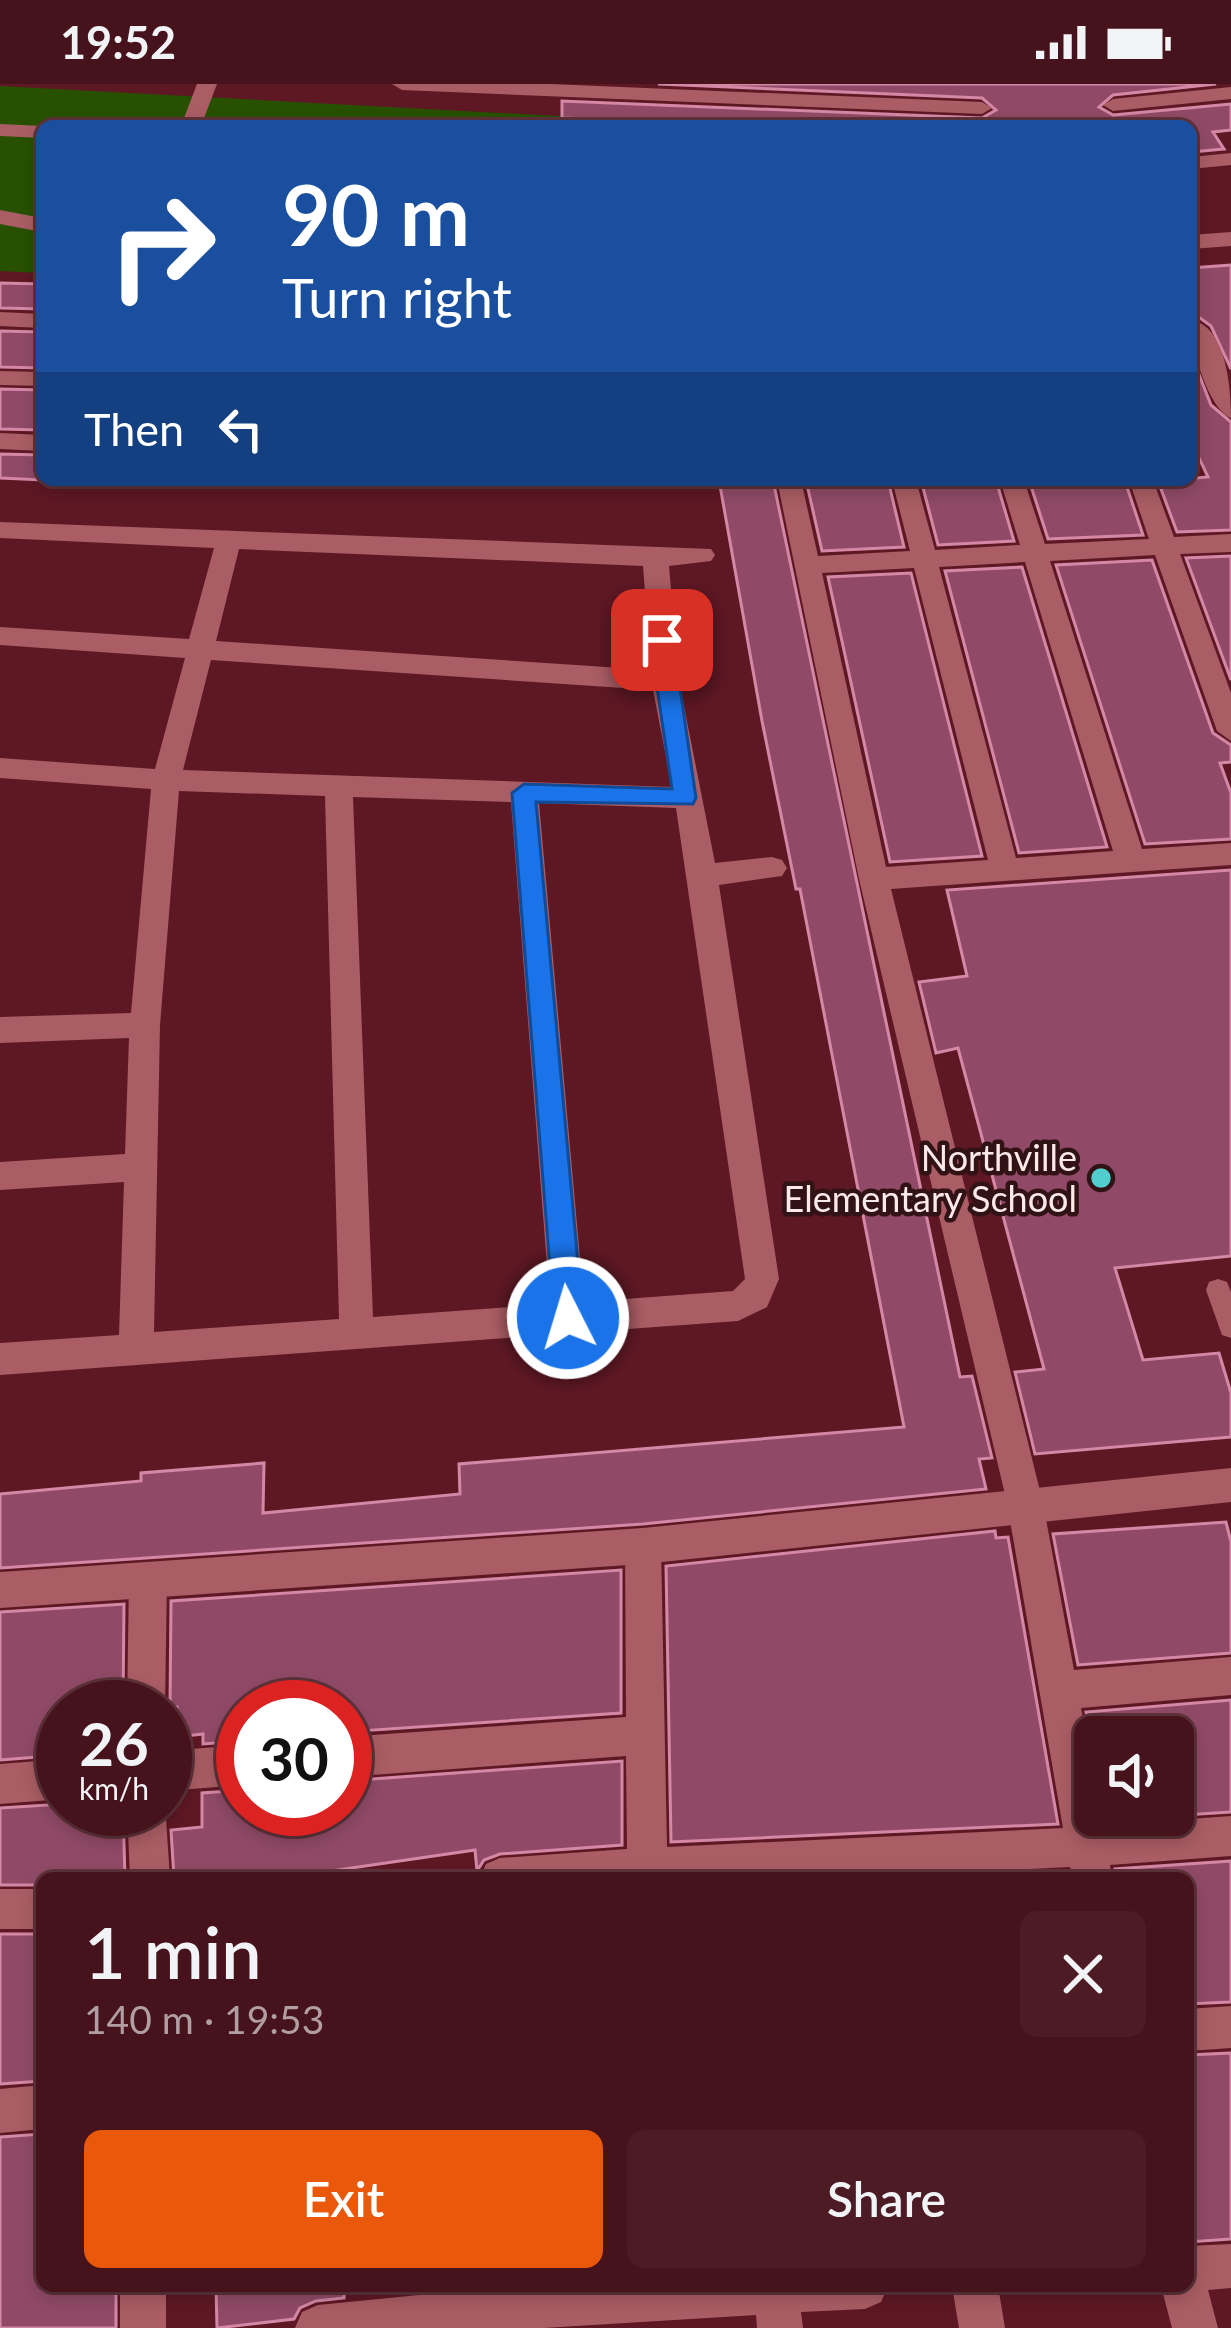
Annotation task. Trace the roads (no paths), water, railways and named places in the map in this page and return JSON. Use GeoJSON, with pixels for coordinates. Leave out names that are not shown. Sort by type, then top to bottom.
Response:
{"type":"FeatureCollection","features":[{"type":"Feature","properties":{"kind":"street"},"geometry":{"type":"LineString","coordinates":[[193,120],[207,84]]}},
{"type":"Feature","properties":{"kind":"street"},"geometry":{"type":"LineString","coordinates":[[402,84],[796,96],[982,117],[982,84]]}},
{"type":"Feature","properties":{"kind":"street"},"geometry":{"type":"LineString","coordinates":[[1111,105],[1231,93]]}},
{"type":"Feature","properties":{"kind":"street"},"geometry":{"type":"LineString","coordinates":[[0,130],[36,132]]}},
{"type":"Feature","properties":{"kind":"street"},"geometry":{"type":"LineString","coordinates":[[1197,162],[1231,159]]}},
{"type":"Feature","properties":{"kind":"street"},"geometry":{"type":"LineString","coordinates":[[0,218],[36,225]]}},
{"type":"Feature","properties":{"kind":"street"},"geometry":{"type":"LineString","coordinates":[[1197,242],[1231,239]]}},
{"type":"Feature","properties":{"kind":"street"},"geometry":{"type":"LineString","coordinates":[[0,319],[36,321]]}},
{"type":"Feature","properties":{"kind":"street"},"geometry":{"type":"LineString","coordinates":[[1197,329],[1231,326]]}},
{"type":"Feature","properties":{"kind":"street"},"geometry":{"type":"LineString","coordinates":[[1197,336],[1231,410]]}},
{"type":"Feature","properties":{"kind":"street"},"geometry":{"type":"LineString","coordinates":[[0,378],[36,379]]}},
{"type":"Feature","properties":{"kind":"street"},"geometry":{"type":"LineString","coordinates":[[0,441],[36,443]]}},
{"type":"Feature","properties":{"kind":"street"},"geometry":{"type":"LineString","coordinates":[[790,486],[874,879],[1025,1503],[1088,1863]]}},
{"type":"Feature","properties":{"kind":"street"},"geometry":{"type":"LineString","coordinates":[[906,486],[1005,870]]}},
{"type":"Feature","properties":{"kind":"street"},"geometry":{"type":"LineString","coordinates":[[1014,486],[1131,861]]}},
{"type":"Feature","properties":{"kind":"street"},"geometry":{"type":"LineString","coordinates":[[1143,486],[1231,731]]}},
{"type":"Feature","properties":{"kind":"street"},"geometry":{"type":"LineString","coordinates":[[0,530],[228,543],[655,558],[702,555]]}},
{"type":"Feature","properties":{"kind":"street"},"geometry":{"type":"LineString","coordinates":[[136,1346],[145,1025],[166,781],[228,543]]}},
{"type":"Feature","properties":{"kind":"street"},"geometry":{"type":"LineString","coordinates":[[806,565],[1231,543]]}},
{"type":"Feature","properties":{"kind":"street"},"geometry":{"type":"LineString","coordinates":[[0,1359],[738,1306],[755,1296],[762,1279],[704,874],[665,681],[655,558]]}},
{"type":"Feature","properties":{"kind":"street"},"geometry":{"type":"LineString","coordinates":[[0,636],[665,681]]}},
{"type":"Feature","properties":{"kind":"street"},"geometry":{"type":"LineString","coordinates":[[0,768],[166,781],[685,798]]}},
{"type":"Feature","properties":{"kind":"street"},"geometry":{"type":"LineString","coordinates":[[339,788],[357,1336]]}},
{"type":"Feature","properties":{"kind":"street"},"geometry":{"type":"LineString","coordinates":[[524,793],[568,1318]]}},
{"type":"Feature","properties":{"kind":"street"},"geometry":{"type":"LineString","coordinates":[[874,879],[1231,854]]}},
{"type":"Feature","properties":{"kind":"street"},"geometry":{"type":"LineString","coordinates":[[704,874],[772,868]]}},
{"type":"Feature","properties":{"kind":"street"},"geometry":{"type":"LineString","coordinates":[[0,1030],[145,1025]]}},
{"type":"Feature","properties":{"kind":"street"},"geometry":{"type":"LineString","coordinates":[[0,1176],[142,1167]]}},
{"type":"Feature","properties":{"kind":"street"},"geometry":{"type":"LineString","coordinates":[[0,1590],[644,1546],[1231,1485]]}},
{"type":"Feature","properties":{"kind":"street"},"geometry":{"type":"LineString","coordinates":[[644,1546],[644,1735],[661,1869]]}},
{"type":"Feature","properties":{"kind":"street"},"geometry":{"type":"LineString","coordinates":[[146,1680],[148,1580]]}},
{"type":"Feature","properties":{"kind":"street"},"geometry":{"type":"LineString","coordinates":[[1058,1690],[1231,1676]]}},
{"type":"Feature","properties":{"kind":"street"},"geometry":{"type":"LineString","coordinates":[[372,1755],[644,1735]]}},
{"type":"Feature","properties":{"kind":"street"},"geometry":{"type":"LineString","coordinates":[[0,1784],[36,1781]]}},
{"type":"Feature","properties":{"kind":"street"},"geometry":{"type":"LineString","coordinates":[[148,1836],[150,1872]]}},
{"type":"Feature","properties":{"kind":"street"},"geometry":{"type":"LineString","coordinates":[[607,1872],[1088,1863],[1231,1836]]}},
{"type":"Feature","properties":{"kind":"street"},"geometry":{"type":"LineString","coordinates":[[0,1910],[36,1909]]}},
{"type":"Feature","properties":{"kind":"street"},"geometry":{"type":"LineString","coordinates":[[1194,2030],[1231,2027]]}},
{"type":"Feature","properties":{"kind":"street"},"geometry":{"type":"LineString","coordinates":[[0,2111],[36,2108]]}},
{"type":"Feature","properties":{"kind":"street"},"geometry":{"type":"LineString","coordinates":[[1194,2269],[1231,2266]]}},
{"type":"Feature","properties":{"kind":"street"},"geometry":{"type":"LineString","coordinates":[[143,2292],[143,2328]]}},
{"type":"Feature","properties":{"kind":"street"},"geometry":{"type":"LineString","coordinates":[[318,2328],[558,2316],[701,2292],[778,2310],[843,2292]]}},
{"type":"Feature","properties":{"kind":"street"},"geometry":{"type":"LineString","coordinates":[[976,2292],[982,2328]]}},
{"type":"Feature","properties":{"kind":"street"},"geometry":{"type":"LineString","coordinates":[[1186,2292],[1195,2328]]}},
{"type":"Feature","properties":{"kind":"lane"},"geometry":{"type":"LineString","coordinates":[[1218,1290],[1231,1327]]}},
{"type":"Feature","properties":{"kind":"place","name":"Northville Elementary School"},"geometry":{"type":"Point","coordinates":[1101,1178]}}]}
